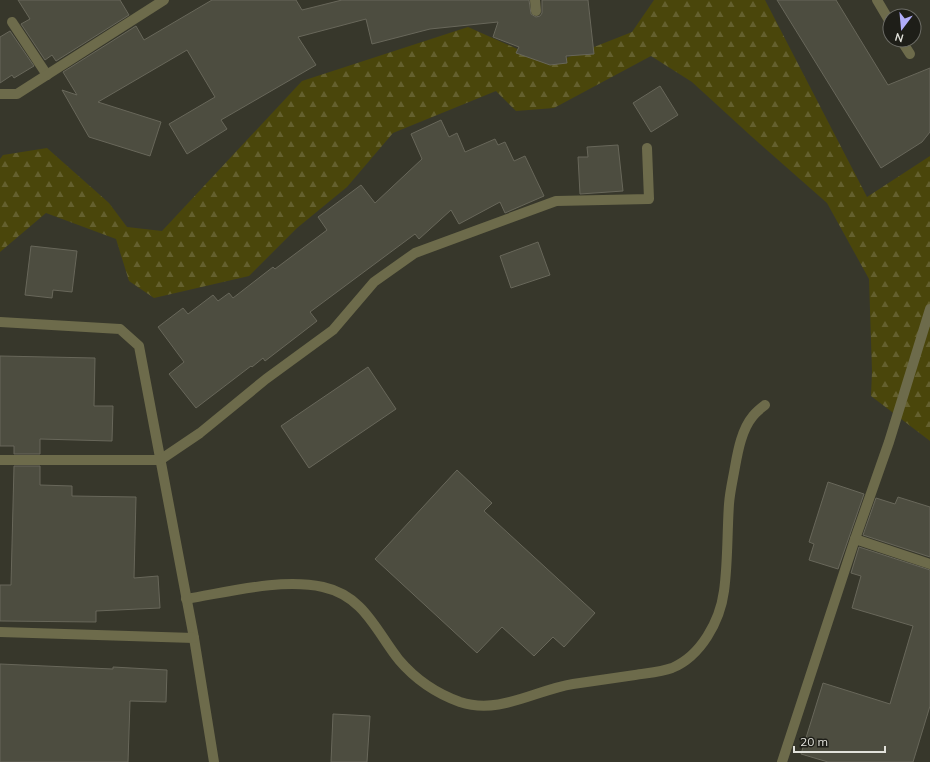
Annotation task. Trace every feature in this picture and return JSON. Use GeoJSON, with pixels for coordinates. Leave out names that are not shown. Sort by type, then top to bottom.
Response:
{"type":"FeatureCollection","features":[{"type":"Feature","properties":{"kind":"street"},"geometry":{"type":"LineString","coordinates":[[0,94],[17,94],[47,75],[148,4],[164,0]]}},
{"type":"Feature","properties":{"kind":"street"},"geometry":{"type":"LineString","coordinates":[[535,0],[536,11]]}},
{"type":"Feature","properties":{"kind":"street"},"geometry":{"type":"LineString","coordinates":[[12,22],[47,75]]}},
{"type":"Feature","properties":{"kind":"street"},"geometry":{"type":"LineString","coordinates":[[906,48],[910,54]]}},
{"type":"Feature","properties":{"kind":"street"},"geometry":{"type":"LineString","coordinates":[[0,460],[160,460],[200,433],[266,379],[333,330],[374,282],[415,253],[556,201],[649,199],[647,148]]}},
{"type":"Feature","properties":{"kind":"street"},"geometry":{"type":"LineString","coordinates":[[782,762],[855,539],[890,442],[930,309]]}},
{"type":"Feature","properties":{"kind":"street"},"geometry":{"type":"LineString","coordinates":[[0,322],[120,329],[139,346],[194,638],[214,762]]}},
{"type":"Feature","properties":{"kind":"street"},"geometry":{"type":"LineString","coordinates":[[186,599],[277,584],[324,587],[346,596],[361,607],[399,659],[414,675],[429,687],[443,696],[481,706],[520,700],[558,686],[651,673],[672,668],[690,658],[702,644],[719,613],[724,593],[730,501],[739,443],[752,416],[765,405]]}},
{"type":"Feature","properties":{"kind":"street"},"geometry":{"type":"LineString","coordinates":[[855,539],[930,564]]}},
{"type":"Feature","properties":{"kind":"street"},"geometry":{"type":"LineString","coordinates":[[0,632],[194,638]]}},
{"type":"Feature","properties":{"kind":"green space"},"geometry":{"type":"Polygon","coordinates":[[[654,0],[765,0],[867,197],[930,156],[930,441],[871,396],[872,371],[869,279],[827,203],[692,82],[651,56],[554,108],[516,111],[496,91],[393,133],[347,187],[297,228],[249,276],[154,298],[129,281],[116,239],[46,213],[0,252],[0,159],[3,155],[47,148],[109,203],[127,227],[162,231],[302,81],[468,27],[551,64],[632,32],[654,0]]]}},
{"type":"Feature","properties":{"kind":"building"},"geometry":{"type":"Polygon","coordinates":[[[18,0],[120,0],[129,15],[56,61],[52,55],[45,60],[21,24],[30,19],[18,0]]]}},
{"type":"Feature","properties":{"kind":"building"},"geometry":{"type":"Polygon","coordinates":[[[212,0],[296,0],[302,10],[342,0],[529,0],[531,14],[536,17],[540,16],[542,13],[542,0],[588,0],[594,54],[566,56],[567,63],[550,65],[516,53],[519,47],[493,37],[498,22],[430,29],[372,44],[366,19],[298,37],[316,65],[221,120],[227,129],[187,154],[169,124],[215,97],[187,50],[98,102],[161,122],[150,156],[89,137],[62,90],[77,95],[63,72],[136,26],[144,40],[212,0]]]}},
{"type":"Feature","properties":{"kind":"building"},"geometry":{"type":"Polygon","coordinates":[[[777,0],[836,0],[888,85],[930,68],[930,132],[922,142],[881,168],[777,0]]]}},
{"type":"Feature","properties":{"kind":"building"},"geometry":{"type":"Polygon","coordinates":[[[10,31],[34,66],[14,78],[12,75],[0,83],[0,37],[10,31]]]}},
{"type":"Feature","properties":{"kind":"building"},"geometry":{"type":"Polygon","coordinates":[[[660,86],[678,115],[651,132],[633,103],[660,86]]]}},
{"type":"Feature","properties":{"kind":"building"},"geometry":{"type":"Polygon","coordinates":[[[441,120],[449,137],[457,133],[465,152],[495,139],[498,145],[505,142],[514,161],[525,156],[544,196],[505,213],[500,202],[459,224],[451,210],[419,239],[415,234],[310,312],[317,321],[265,361],[263,358],[252,367],[251,366],[196,408],[169,374],[184,362],[158,327],[183,308],[188,314],[213,295],[218,301],[229,293],[233,298],[273,267],[275,269],[327,230],[318,217],[361,185],[375,203],[422,159],[411,134],[441,120]]]}},
{"type":"Feature","properties":{"kind":"building"},"geometry":{"type":"Polygon","coordinates":[[[618,145],[623,191],[580,194],[578,157],[588,157],[587,147],[618,145]]]}},
{"type":"Feature","properties":{"kind":"building"},"geometry":{"type":"Polygon","coordinates":[[[538,242],[550,275],[511,288],[500,256],[538,242]]]}},
{"type":"Feature","properties":{"kind":"building"},"geometry":{"type":"Polygon","coordinates":[[[31,246],[77,251],[72,292],[53,290],[52,298],[25,295],[31,246]]]}},
{"type":"Feature","properties":{"kind":"building"},"geometry":{"type":"Polygon","coordinates":[[[0,356],[95,358],[94,406],[113,406],[112,441],[40,439],[40,454],[14,454],[14,446],[0,446],[0,356]]]}},
{"type":"Feature","properties":{"kind":"building"},"geometry":{"type":"Polygon","coordinates":[[[368,367],[396,409],[309,468],[281,426],[368,367]]]}},
{"type":"Feature","properties":{"kind":"building"},"geometry":{"type":"Polygon","coordinates":[[[14,466],[40,466],[40,485],[72,486],[72,496],[136,497],[134,578],[158,576],[160,608],[96,611],[96,622],[0,621],[0,585],[11,585],[14,466]]]}},
{"type":"Feature","properties":{"kind":"building"},"geometry":{"type":"Polygon","coordinates":[[[457,470],[492,503],[484,511],[595,613],[564,647],[553,637],[534,656],[502,627],[477,653],[375,559],[457,470]]]}},
{"type":"Feature","properties":{"kind":"building"},"geometry":{"type":"Polygon","coordinates":[[[828,482],[864,494],[838,569],[809,560],[814,544],[809,542],[828,482]]]}},
{"type":"Feature","properties":{"kind":"building"},"geometry":{"type":"Polygon","coordinates":[[[898,497],[930,507],[930,557],[863,535],[876,498],[895,504],[898,497]]]}},
{"type":"Feature","properties":{"kind":"building"},"geometry":{"type":"Polygon","coordinates":[[[859,547],[930,570],[930,706],[913,762],[828,762],[801,754],[823,683],[890,704],[913,626],[852,608],[861,576],[851,573],[859,547]]]}},
{"type":"Feature","properties":{"kind":"building"},"geometry":{"type":"Polygon","coordinates":[[[0,664],[167,670],[166,702],[130,701],[128,762],[0,762],[0,664]]]}},
{"type":"Feature","properties":{"kind":"building"},"geometry":{"type":"Polygon","coordinates":[[[333,714],[370,716],[367,762],[331,762],[333,714]]]}}]}
